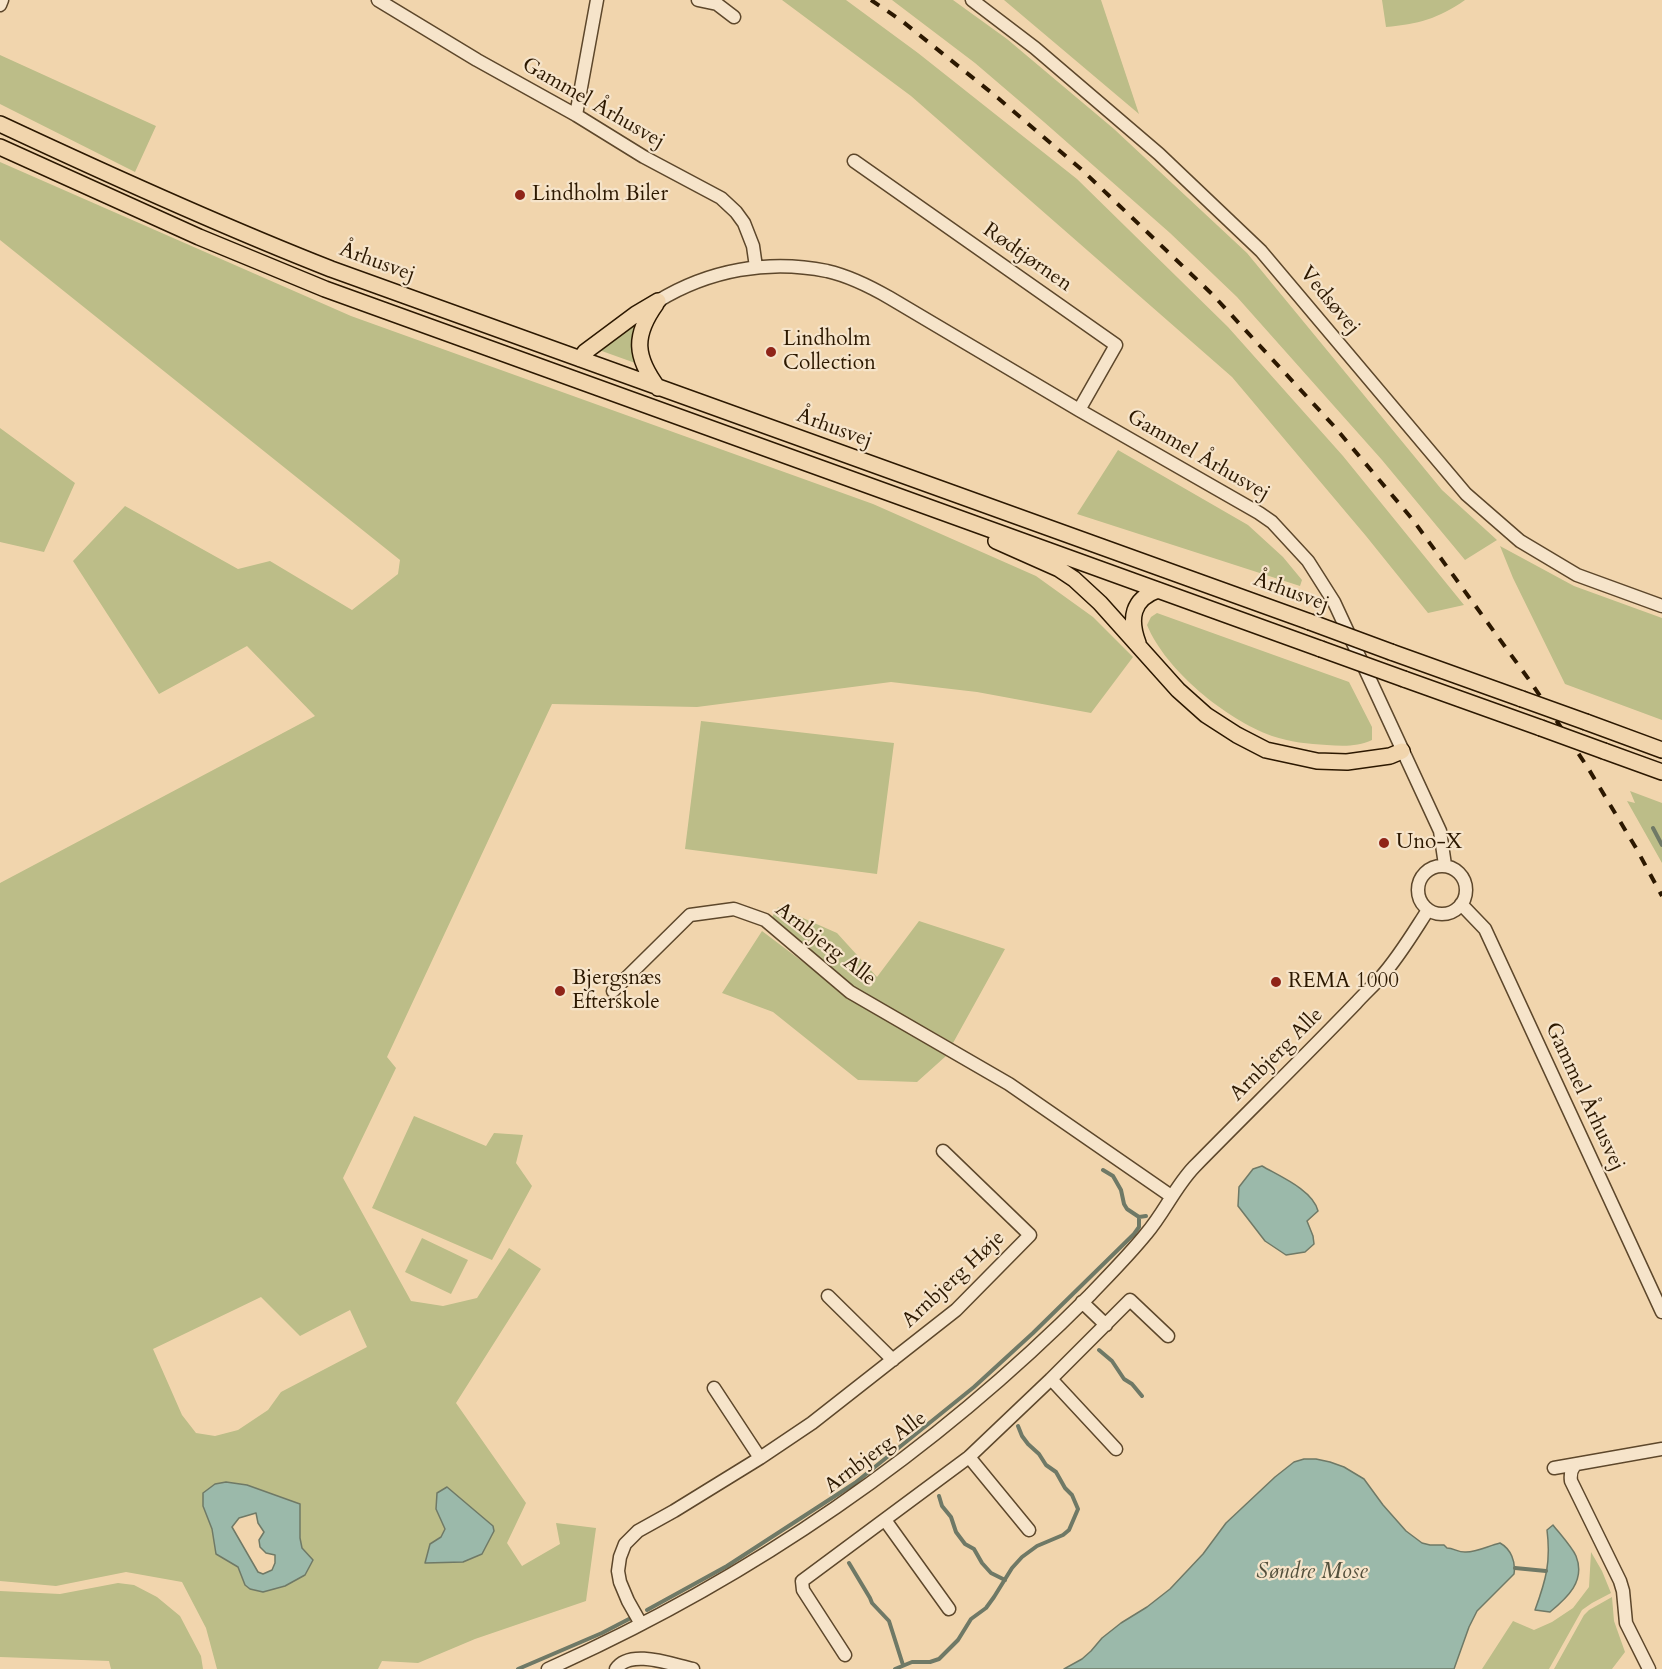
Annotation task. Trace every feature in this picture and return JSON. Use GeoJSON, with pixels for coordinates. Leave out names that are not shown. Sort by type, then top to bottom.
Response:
{"type":"FeatureCollection","features":[{"type":"Feature","properties":{"kind":"main road","name":"Århusvej"},"geometry":{"type":"LineString","coordinates":[[0,124],[127,183],[331,269],[1662,750]]}},
{"type":"Feature","properties":{"kind":"main road","name":"Århusvej"},"geometry":{"type":"LineString","coordinates":[[0,147],[199,237],[325,289],[1662,772]]}},
{"type":"Feature","properties":{"kind":"main road"},"geometry":{"type":"LineString","coordinates":[[580,359],[585,352],[636,314],[658,301]]}},
{"type":"Feature","properties":{"kind":"main road"},"geometry":{"type":"LineString","coordinates":[[658,301],[642,326],[639,341],[639,350],[645,368],[658,388]]}},
{"type":"Feature","properties":{"kind":"main road"},"geometry":{"type":"LineString","coordinates":[[884,491],[1059,569],[1087,589],[1178,690],[1206,715],[1266,750],[1317,761],[1347,762],[1402,752]]}},
{"type":"Feature","properties":{"kind":"main road"},"geometry":{"type":"LineString","coordinates":[[1140,646],[1135,632],[1134,614],[1142,597],[1158,590]]}},
{"type":"Feature","properties":{"kind":"street"},"geometry":{"type":"LineString","coordinates":[[0,5],[2,0]]}},
{"type":"Feature","properties":{"kind":"street","name":"Gammel Århusvej"},"geometry":{"type":"LineString","coordinates":[[378,0],[398,5],[477,60],[726,202],[744,223],[753,246],[756,267]]}},
{"type":"Feature","properties":{"kind":"street"},"geometry":{"type":"LineString","coordinates":[[576,115],[597,0]]}},
{"type":"Feature","properties":{"kind":"street"},"geometry":{"type":"LineString","coordinates":[[698,0],[717,4],[734,17]]}},
{"type":"Feature","properties":{"kind":"street","name":"Vedsøvej"},"geometry":{"type":"LineString","coordinates":[[972,0],[1035,48],[1150,147],[1261,251],[1475,502],[1520,541],[1577,575],[1662,606]]}},
{"type":"Feature","properties":{"kind":"street","name":"Rødtjørnen"},"geometry":{"type":"LineString","coordinates":[[854,161],[1116,345],[1079,410]]}},
{"type":"Feature","properties":{"kind":"street","name":"Gammel Århusvej"},"geometry":{"type":"LineString","coordinates":[[658,301],[680,288],[707,277],[740,269],[793,267],[828,271],[890,298],[1272,522],[1308,561],[1334,602],[1440,831],[1445,866]]}},
{"type":"Feature","properties":{"kind":"street"},"geometry":{"type":"LineString","coordinates":[[1445,866],[1452,868],[1463,877],[1466,891],[1461,904],[1447,913],[1434,913],[1428,910],[1419,899],[1420,878],[1431,868],[1445,866]]}},
{"type":"Feature","properties":{"kind":"street","name":"Gammel Århusvej"},"geometry":{"type":"LineString","coordinates":[[1461,904],[1485,929],[1662,1312]]}},
{"type":"Feature","properties":{"kind":"street","name":"Arnbjerg Alle"},"geometry":{"type":"LineString","coordinates":[[613,992],[690,915],[734,909],[765,920],[850,992],[1009,1084],[1171,1196]]}},
{"type":"Feature","properties":{"kind":"street","name":"Arnbjerg Alle"},"geometry":{"type":"LineString","coordinates":[[555,1668],[641,1624],[791,1538],[863,1489],[942,1428],[1008,1372],[1082,1302],[1147,1234],[1191,1170],[1381,977],[1404,948],[1428,910]]}},
{"type":"Feature","properties":{"kind":"street","name":"Arnbjerg Høje"},"geometry":{"type":"LineString","coordinates":[[641,1624],[628,1601],[618,1571],[625,1544],[638,1531],[760,1458],[812,1423],[956,1310],[1030,1235],[943,1150]]}},
{"type":"Feature","properties":{"kind":"street"},"geometry":{"type":"LineString","coordinates":[[828,1296],[893,1360]]}},
{"type":"Feature","properties":{"kind":"street"},"geometry":{"type":"LineString","coordinates":[[845,1655],[803,1590],[802,1581],[969,1457],[1130,1300],[1168,1336]]}},
{"type":"Feature","properties":{"kind":"street"},"geometry":{"type":"LineString","coordinates":[[1082,1302],[1106,1325]]}},
{"type":"Feature","properties":{"kind":"street"},"geometry":{"type":"LineString","coordinates":[[1051,1379],[1116,1449]]}},
{"type":"Feature","properties":{"kind":"street"},"geometry":{"type":"LineString","coordinates":[[714,1388],[760,1458]]}},
{"type":"Feature","properties":{"kind":"street"},"geometry":{"type":"LineString","coordinates":[[1554,1468],[1662,1449]]}},
{"type":"Feature","properties":{"kind":"street"},"geometry":{"type":"LineString","coordinates":[[969,1457],[1029,1530]]}},
{"type":"Feature","properties":{"kind":"street"},"geometry":{"type":"LineString","coordinates":[[1575,1465],[1571,1469],[1571,1481],[1620,1581],[1626,1623],[1649,1669]]}},
{"type":"Feature","properties":{"kind":"street"},"geometry":{"type":"LineString","coordinates":[[885,1520],[948,1609]]}},
{"type":"Feature","properties":{"kind":"street"},"geometry":{"type":"LineString","coordinates":[[616,1669],[618,1665],[629,1659],[643,1658],[693,1669]]}},
{"type":"Feature","properties":{"kind":"green space"},"geometry":{"type":"Polygon","coordinates":[[[782,0],[846,0],[918,53],[1077,179],[1228,327],[1343,456],[1464,605],[1428,613],[1232,377],[911,96],[782,0]]]}},
{"type":"Feature","properties":{"kind":"green space"},"geometry":{"type":"Polygon","coordinates":[[[892,0],[953,0],[1007,39],[1114,129],[1247,253],[1442,490],[1497,540],[1465,560],[1382,460],[1237,297],[1170,233],[1044,122],[975,63],[892,0]]]}},
{"type":"Feature","properties":{"kind":"green space"},"geometry":{"type":"Polygon","coordinates":[[[1004,0],[1101,0],[1139,114],[1004,0]]]}},
{"type":"Feature","properties":{"kind":"green space"},"geometry":{"type":"Polygon","coordinates":[[[1382,0],[1465,0],[1427,20],[1386,27],[1382,0]]]}},
{"type":"Feature","properties":{"kind":"green space"},"geometry":{"type":"Polygon","coordinates":[[[0,55],[156,126],[135,172],[0,104],[0,55]]]}},
{"type":"Feature","properties":{"kind":"green space"},"geometry":{"type":"Polygon","coordinates":[[[0,162],[351,316],[873,504],[1036,576],[1093,617],[1133,657],[1091,713],[977,692],[891,682],[697,707],[552,704],[387,1057],[396,1068],[343,1178],[411,1301],[443,1306],[477,1298],[509,1248],[541,1269],[456,1403],[526,1503],[507,1543],[522,1566],[560,1544],[556,1523],[596,1528],[586,1601],[475,1639],[418,1663],[382,1661],[378,1669],[217,1669],[206,1628],[182,1582],[126,1572],[56,1586],[0,1581],[0,883],[315,716],[247,646],[159,694],[73,561],[125,506],[238,569],[270,561],[352,610],[398,574],[400,560],[0,240],[0,162]],[[261,1297],[153,1349],[182,1415],[196,1433],[215,1436],[238,1430],[268,1410],[281,1392],[367,1347],[350,1310],[300,1336],[261,1297]],[[300,1504],[203,1506],[212,1529],[216,1554],[238,1567],[245,1585],[250,1589],[302,1548],[300,1504]],[[436,1509],[445,1529],[441,1537],[430,1544],[463,1562],[482,1554],[494,1531],[493,1526],[477,1513],[436,1509]]]}},
{"type":"Feature","properties":{"kind":"green space"},"geometry":{"type":"Polygon","coordinates":[[[639,319],[638,364],[599,350],[639,319]]]}},
{"type":"Feature","properties":{"kind":"green space"},"geometry":{"type":"Polygon","coordinates":[[[0,428],[75,483],[44,552],[0,542],[0,428]]]}},
{"type":"Feature","properties":{"kind":"green space"},"geometry":{"type":"Polygon","coordinates":[[[1118,450],[1248,525],[1283,557],[1302,580],[1300,586],[1077,514],[1118,450]]]}},
{"type":"Feature","properties":{"kind":"green space"},"geometry":{"type":"Polygon","coordinates":[[[1500,546],[1574,586],[1662,618],[1662,720],[1565,684],[1513,578],[1500,546]]]}},
{"type":"Feature","properties":{"kind":"green space"},"geometry":{"type":"Polygon","coordinates":[[[1157,613],[1349,682],[1372,727],[1372,740],[1344,746],[1286,740],[1272,736],[1236,718],[1199,691],[1168,659],[1147,625],[1151,617],[1157,613]]]}},
{"type":"Feature","properties":{"kind":"green space"},"geometry":{"type":"Polygon","coordinates":[[[701,721],[894,743],[877,874],[685,849],[701,721]]]}},
{"type":"Feature","properties":{"kind":"green space"},"geometry":{"type":"Polygon","coordinates":[[[1630,791],[1662,803],[1662,863],[1627,801],[1635,803],[1630,791]]]}},
{"type":"Feature","properties":{"kind":"green space"},"geometry":{"type":"Polygon","coordinates":[[[778,907],[837,933],[877,977],[919,921],[1005,949],[953,1043],[854,987],[772,917],[778,907]]]}},
{"type":"Feature","properties":{"kind":"green space"},"geometry":{"type":"Polygon","coordinates":[[[762,931],[848,996],[946,1056],[917,1082],[858,1080],[773,1012],[722,993],[762,931]]]}},
{"type":"Feature","properties":{"kind":"green space"},"geometry":{"type":"Polygon","coordinates":[[[414,1116],[486,1146],[494,1133],[523,1135],[516,1163],[532,1186],[492,1260],[372,1208],[414,1116]]]}},
{"type":"Feature","properties":{"kind":"green space"},"geometry":{"type":"Polygon","coordinates":[[[422,1238],[468,1260],[451,1294],[405,1272],[422,1238]]]}},
{"type":"Feature","properties":{"kind":"green space"},"geometry":{"type":"Polygon","coordinates":[[[1591,1552],[1611,1593],[1582,1610],[1549,1669],[1482,1669],[1513,1621],[1534,1630],[1552,1622],[1573,1608],[1589,1587],[1591,1552]]]}},
{"type":"Feature","properties":{"kind":"green space"},"geometry":{"type":"Polygon","coordinates":[[[118,1583],[134,1585],[157,1597],[180,1616],[201,1656],[203,1669],[111,1669],[109,1661],[0,1657],[0,1591],[60,1594],[118,1583]]]}},
{"type":"Feature","properties":{"kind":"green space"},"geometry":{"type":"Polygon","coordinates":[[[1612,1597],[1614,1621],[1625,1652],[1612,1669],[1554,1669],[1584,1615],[1612,1597]]]}},
{"type":"Feature","properties":{"kind":"water"},"geometry":{"type":"Polygon","coordinates":[[[1262,1166],[1295,1184],[1315,1203],[1318,1211],[1307,1221],[1314,1244],[1305,1252],[1286,1255],[1265,1241],[1238,1206],[1239,1187],[1253,1169],[1262,1166]]]}},
{"type":"Feature","properties":{"kind":"water","name":"Søndre Mose"},"geometry":{"type":"Polygon","coordinates":[[[1304,1459],[1330,1462],[1364,1479],[1406,1531],[1422,1543],[1444,1545],[1463,1552],[1500,1543],[1510,1552],[1514,1574],[1477,1611],[1454,1669],[1064,1669],[1082,1659],[1102,1638],[1170,1589],[1203,1554],[1226,1523],[1275,1477],[1294,1462],[1304,1459]]]}},
{"type":"Feature","properties":{"kind":"water"},"geometry":{"type":"Polygon","coordinates":[[[226,1482],[247,1485],[300,1504],[302,1548],[313,1560],[305,1575],[285,1586],[263,1592],[250,1589],[245,1585],[238,1567],[216,1554],[212,1529],[203,1506],[203,1493],[215,1484],[226,1482]],[[256,1513],[239,1518],[232,1527],[258,1572],[263,1574],[272,1570],[275,1555],[266,1553],[260,1547],[259,1540],[264,1532],[258,1523],[256,1513]]]}},
{"type":"Feature","properties":{"kind":"water"},"geometry":{"type":"Polygon","coordinates":[[[447,1487],[493,1526],[494,1531],[482,1554],[463,1562],[425,1563],[430,1544],[441,1537],[445,1529],[436,1509],[437,1493],[447,1487]]]}},
{"type":"Feature","properties":{"kind":"water"},"geometry":{"type":"Polygon","coordinates":[[[1553,1525],[1574,1552],[1579,1573],[1568,1595],[1550,1612],[1535,1610],[1547,1571],[1547,1530],[1553,1525]]]}},
{"type":"Feature","properties":{"kind":"waterway"},"geometry":{"type":"LineString","coordinates":[[1653,828],[1662,845]]}},
{"type":"Feature","properties":{"kind":"waterway"},"geometry":{"type":"LineString","coordinates":[[1103,1170],[1113,1176],[1121,1190],[1127,1209],[1139,1217]]}},
{"type":"Feature","properties":{"kind":"waterway"},"geometry":{"type":"LineString","coordinates":[[647,1610],[727,1566],[855,1483],[974,1387],[1033,1333],[1134,1234],[1139,1227],[1139,1217],[1146,1216]]}},
{"type":"Feature","properties":{"kind":"waterway"},"geometry":{"type":"LineString","coordinates":[[1099,1350],[1112,1361],[1124,1379],[1132,1384],[1142,1396]]}},
{"type":"Feature","properties":{"kind":"waterway"},"geometry":{"type":"LineString","coordinates":[[895,1669],[912,1662],[930,1662],[939,1659],[958,1640],[971,1619],[986,1608],[1012,1568],[1022,1557],[1037,1546],[1069,1530],[1078,1509],[1072,1495],[1056,1472],[1046,1465],[1039,1454],[1028,1444],[1018,1426]]}},
{"type":"Feature","properties":{"kind":"waterway"},"geometry":{"type":"LineString","coordinates":[[939,1496],[942,1506],[951,1517],[956,1532],[965,1544],[974,1549],[991,1573],[1005,1580]]}},
{"type":"Feature","properties":{"kind":"waterway"},"geometry":{"type":"LineString","coordinates":[[849,1563],[872,1603],[889,1621],[903,1665]]}},
{"type":"Feature","properties":{"kind":"waterway"},"geometry":{"type":"LineString","coordinates":[[1515,1568],[1546,1571]]}},
{"type":"Feature","properties":{"kind":"waterway"},"geometry":{"type":"LineString","coordinates":[[518,1669],[629,1619]]}},
{"type":"Feature","properties":{"kind":"railway"},"geometry":{"type":"LineString","coordinates":[[871,0],[902,21],[998,98],[1081,169],[1212,294],[1333,425],[1413,520],[1530,681],[1588,768],[1662,896]]}},
{"type":"Feature","properties":{"kind":"place","name":"Lindholm Biler"},"geometry":{"type":"Point","coordinates":[520,195]}},
{"type":"Feature","properties":{"kind":"place","name":"Lindholm Collection"},"geometry":{"type":"Point","coordinates":[771,352]}},
{"type":"Feature","properties":{"kind":"place","name":"Uno-X"},"geometry":{"type":"Point","coordinates":[1384,843]}},
{"type":"Feature","properties":{"kind":"place","name":"REMA 1000"},"geometry":{"type":"Point","coordinates":[1276,982]}},
{"type":"Feature","properties":{"kind":"place","name":"Bjergsnæs Efterskole"},"geometry":{"type":"Point","coordinates":[560,991]}}]}
